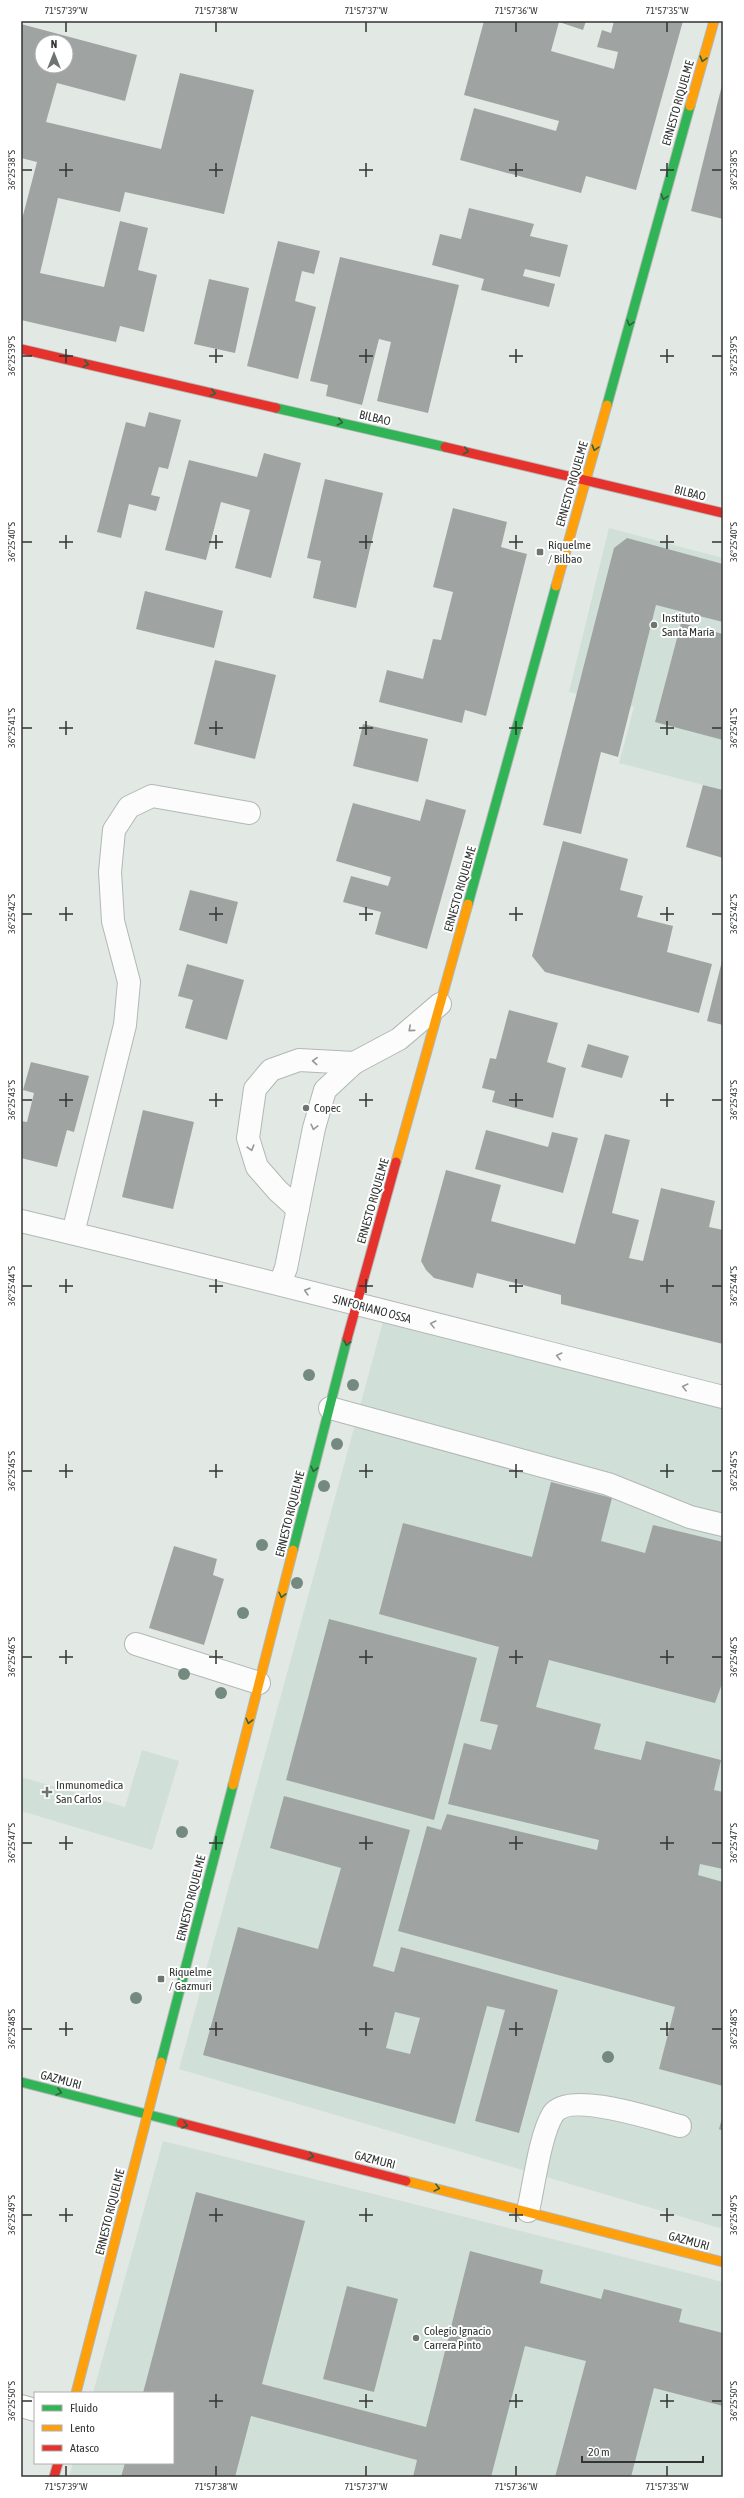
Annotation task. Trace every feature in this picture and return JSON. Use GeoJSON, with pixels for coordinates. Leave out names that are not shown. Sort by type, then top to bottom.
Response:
{"type":"FeatureCollection","features":[{"type":"Feature","properties":{"kind":"main road","name":"ERNESTO RIQUELME"},"geometry":{"type":"LineString","coordinates":[[76,2392],[356,1305],[714,21]]}},
{"type":"Feature","properties":{"kind":"main road","name":"BILBAO"},"geometry":{"type":"LineString","coordinates":[[21,348],[586,479],[723,513]]}},
{"type":"Feature","properties":{"kind":"main road","name":"GAZMURI"},"geometry":{"type":"LineString","coordinates":[[21,2082],[723,2262]]}},
{"type":"Feature","properties":{"kind":"main road"},"geometry":{"type":"LineString","coordinates":[[54,2477],[58,2464]]}},
{"type":"Feature","properties":{"kind":"street"},"geometry":{"type":"LineString","coordinates":[[73,1234],[126,1025],[129,982],[113,921],[110,879],[114,830],[129,807],[152,796],[249,813]]}},
{"type":"Feature","properties":{"kind":"street"},"geometry":{"type":"LineString","coordinates":[[280,1284],[286,1268],[314,1128],[325,1090],[354,1063],[399,1040],[440,1004]]}},
{"type":"Feature","properties":{"kind":"street"},"geometry":{"type":"LineString","coordinates":[[298,1209],[257,1167],[248,1138],[255,1089],[272,1070],[299,1060],[354,1063]]}},
{"type":"Feature","properties":{"kind":"street","name":"SINFORIANO OSSA"},"geometry":{"type":"LineString","coordinates":[[21,1221],[280,1284],[356,1305],[723,1397]]}},
{"type":"Feature","properties":{"kind":"street"},"geometry":{"type":"LineString","coordinates":[[330,1408],[608,1484],[690,1517],[723,1525]]}},
{"type":"Feature","properties":{"kind":"street"},"geometry":{"type":"LineString","coordinates":[[136,1644],[259,1683]]}},
{"type":"Feature","properties":{"kind":"street"},"geometry":{"type":"LineString","coordinates":[[528,2211],[547,2128],[554,2112],[570,2105],[588,2103],[680,2126]]}},
{"type":"Feature","properties":{"kind":"street"},"geometry":{"type":"LineString","coordinates":[[21,2406],[34,2410]]}},
{"type":"Feature","properties":{"kind":"shaded area","name":"Instituto Santa María"},"geometry":{"type":"Polygon","coordinates":[[[609,528],[723,558],[723,790],[619,763],[634,707],[569,692],[609,528]]]}},
{"type":"Feature","properties":{"kind":"shaded area"},"geometry":{"type":"Polygon","coordinates":[[[384,1318],[723,1408],[723,2229],[179,2069],[384,1318]]]}},
{"type":"Feature","properties":{"kind":"shaded area","name":"Inmunomedica San Carlos"},"geometry":{"type":"Polygon","coordinates":[[[142,1750],[179,1761],[152,1850],[21,1811],[21,1777],[125,1807],[142,1750]]]}},
{"type":"Feature","properties":{"kind":"shaded area","name":"Colegio Ignacio Carrera Pinto"},"geometry":{"type":"Polygon","coordinates":[[[163,2141],[723,2282],[723,2477],[69,2477],[73,2464],[174,2464],[174,2392],[93,2392],[163,2141]]]}},
{"type":"Feature","properties":{"kind":"building"},"geometry":{"type":"Polygon","coordinates":[[[484,21],[586,21],[583,30],[559,22],[551,51],[614,69],[618,52],[597,47],[602,30],[611,33],[614,21],[683,21],[636,190],[586,176],[581,193],[460,160],[474,108],[556,131],[559,121],[464,95],[484,21]]]}},
{"type":"Feature","properties":{"kind":"building"},"geometry":{"type":"Polygon","coordinates":[[[21,24],[58,34],[34,34],[34,74],[74,74],[74,38],[137,55],[125,101],[57,83],[46,122],[161,149],[180,73],[254,90],[224,214],[125,192],[120,212],[58,198],[40,273],[104,287],[120,221],[148,228],[138,270],[157,275],[144,332],[120,326],[116,342],[21,320],[21,223],[37,162],[21,158],[21,24]]]}},
{"type":"Feature","properties":{"kind":"building"},"geometry":{"type":"Polygon","coordinates":[[[723,85],[723,219],[691,211],[723,85]]]}},
{"type":"Feature","properties":{"kind":"building"},"geometry":{"type":"Polygon","coordinates":[[[469,208],[534,224],[530,236],[568,245],[560,277],[525,269],[523,276],[555,284],[549,307],[481,290],[484,279],[432,265],[440,234],[461,239],[469,208]]]}},
{"type":"Feature","properties":{"kind":"building"},"geometry":{"type":"Polygon","coordinates":[[[278,241],[320,251],[314,274],[302,271],[295,301],[316,307],[298,379],[247,366],[278,241]]]}},
{"type":"Feature","properties":{"kind":"building"},"geometry":{"type":"Polygon","coordinates":[[[340,257],[459,285],[428,413],[377,401],[391,342],[379,339],[362,405],[326,396],[328,385],[310,381],[340,257]]]}},
{"type":"Feature","properties":{"kind":"building"},"geometry":{"type":"Polygon","coordinates":[[[209,279],[249,288],[235,353],[194,344],[209,279]]]}},
{"type":"Feature","properties":{"kind":"building"},"geometry":{"type":"Polygon","coordinates":[[[149,412],[181,420],[168,469],[159,467],[151,495],[160,497],[156,511],[129,504],[121,538],[97,532],[126,422],[145,427],[149,412]]]}},
{"type":"Feature","properties":{"kind":"building"},"geometry":{"type":"Polygon","coordinates":[[[264,453],[301,463],[271,578],[235,568],[250,510],[221,502],[206,560],[165,550],[189,460],[257,477],[264,453]]]}},
{"type":"Feature","properties":{"kind":"building"},"geometry":{"type":"Polygon","coordinates":[[[325,479],[383,493],[356,608],[313,598],[321,561],[307,558],[325,479]]]}},
{"type":"Feature","properties":{"kind":"building"},"geometry":{"type":"Polygon","coordinates":[[[453,508],[507,522],[501,547],[527,554],[486,716],[465,710],[462,723],[379,702],[387,670],[423,679],[433,639],[441,640],[453,592],[433,587],[453,508]]]}},
{"type":"Feature","properties":{"kind":"building"},"geometry":{"type":"Polygon","coordinates":[[[627,538],[723,564],[723,622],[656,605],[618,757],[601,752],[581,834],[543,825],[614,548],[627,538]]]}},
{"type":"Feature","properties":{"kind":"building"},"geometry":{"type":"Polygon","coordinates":[[[145,591],[223,611],[214,648],[136,629],[145,591]]]}},
{"type":"Feature","properties":{"kind":"building"},"geometry":{"type":"Polygon","coordinates":[[[681,623],[723,634],[723,740],[655,722],[681,623]]]}},
{"type":"Feature","properties":{"kind":"building"},"geometry":{"type":"Polygon","coordinates":[[[215,660],[276,675],[255,759],[194,744],[215,660]]]}},
{"type":"Feature","properties":{"kind":"building"},"geometry":{"type":"Polygon","coordinates":[[[363,724],[428,739],[418,782],[353,766],[363,724]]]}},
{"type":"Feature","properties":{"kind":"building"},"geometry":{"type":"Polygon","coordinates":[[[703,785],[723,790],[723,858],[686,847],[703,785]]]}},
{"type":"Feature","properties":{"kind":"building"},"geometry":{"type":"Polygon","coordinates":[[[426,799],[466,810],[427,949],[375,934],[381,912],[343,902],[351,876],[388,886],[391,877],[336,861],[353,803],[420,821],[426,799]]]}},
{"type":"Feature","properties":{"kind":"building"},"geometry":{"type":"Polygon","coordinates":[[[563,841],[628,859],[620,890],[643,896],[637,917],[673,926],[667,952],[712,964],[699,1013],[545,972],[532,956],[563,841]]]}},
{"type":"Feature","properties":{"kind":"building"},"geometry":{"type":"Polygon","coordinates":[[[190,890],[238,902],[227,944],[179,930],[190,890]]]}},
{"type":"Feature","properties":{"kind":"building"},"geometry":{"type":"Polygon","coordinates":[[[723,961],[723,1025],[707,1021],[723,961]]]}},
{"type":"Feature","properties":{"kind":"building"},"geometry":{"type":"Polygon","coordinates":[[[187,964],[244,980],[227,1040],[185,1028],[193,1000],[178,996],[187,964]]]}},
{"type":"Feature","properties":{"kind":"building"},"geometry":{"type":"Polygon","coordinates":[[[509,1010],[558,1023],[547,1062],[566,1068],[553,1118],[492,1102],[495,1091],[482,1088],[490,1058],[496,1059],[509,1010]]]}},
{"type":"Feature","properties":{"kind":"building"},"geometry":{"type":"Polygon","coordinates":[[[588,1044],[629,1056],[622,1078],[581,1067],[588,1044]]]}},
{"type":"Feature","properties":{"kind":"building"},"geometry":{"type":"Polygon","coordinates":[[[31,1062],[89,1076],[74,1132],[67,1130],[57,1167],[21,1158],[21,1121],[27,1122],[34,1093],[23,1090],[31,1062]]]}},
{"type":"Feature","properties":{"kind":"building"},"geometry":{"type":"Polygon","coordinates":[[[143,1110],[194,1122],[173,1209],[122,1197],[143,1110]]]}},
{"type":"Feature","properties":{"kind":"building"},"geometry":{"type":"Polygon","coordinates":[[[486,1130],[548,1147],[552,1132],[578,1138],[563,1193],[475,1169],[486,1130]]]}},
{"type":"Feature","properties":{"kind":"building"},"geometry":{"type":"Polygon","coordinates":[[[605,1134],[630,1140],[612,1213],[639,1220],[629,1258],[643,1261],[661,1188],[715,1201],[709,1227],[723,1230],[723,1344],[561,1304],[561,1295],[477,1273],[473,1288],[434,1278],[426,1270],[421,1261],[446,1170],[501,1185],[491,1221],[575,1244],[605,1134]]]}},
{"type":"Feature","properties":{"kind":"building"},"geometry":{"type":"Polygon","coordinates":[[[551,1482],[612,1498],[601,1541],[645,1553],[653,1525],[723,1542],[723,1681],[715,1703],[549,1660],[536,1707],[601,1724],[594,1749],[641,1760],[646,1741],[721,1760],[714,1790],[723,1792],[723,1869],[700,1864],[698,1875],[723,1882],[723,2086],[659,2069],[675,2007],[398,1931],[427,1826],[441,1830],[447,1814],[597,1850],[599,1840],[448,1804],[464,1743],[491,1750],[498,1725],[480,1721],[499,1647],[379,1614],[403,1523],[532,1557],[551,1482]]]}},
{"type":"Feature","properties":{"kind":"building"},"geometry":{"type":"Polygon","coordinates":[[[174,1546],[217,1559],[213,1575],[224,1579],[204,1645],[149,1628],[174,1546]]]}},
{"type":"Feature","properties":{"kind":"building"},"geometry":{"type":"Polygon","coordinates":[[[329,1619],[477,1658],[434,1820],[286,1780],[329,1619]]]}},
{"type":"Feature","properties":{"kind":"building"},"geometry":{"type":"Polygon","coordinates":[[[284,1796],[410,1830],[373,1966],[394,1972],[401,1947],[558,1990],[519,2133],[475,2121],[505,2010],[487,2006],[455,2124],[203,2055],[238,1927],[318,1949],[341,1868],[270,1848],[284,1796]],[[395,2012],[386,2048],[410,2054],[420,2018],[395,2012]]]}},
{"type":"Feature","properties":{"kind":"building"},"geometry":{"type":"Polygon","coordinates":[[[723,2115],[723,2131],[719,2129],[723,2115]]]}},
{"type":"Feature","properties":{"kind":"building"},"geometry":{"type":"Polygon","coordinates":[[[196,2192],[305,2221],[262,2384],[426,2427],[470,2251],[543,2270],[540,2283],[601,2299],[604,2289],[682,2309],[679,2322],[723,2333],[723,2406],[654,2388],[631,2477],[555,2477],[586,2361],[525,2346],[491,2477],[413,2477],[417,2460],[251,2416],[235,2477],[121,2477],[125,2464],[174,2464],[174,2392],[143,2392],[196,2192]]]}},
{"type":"Feature","properties":{"kind":"building"},"geometry":{"type":"Polygon","coordinates":[[[347,2286],[398,2299],[374,2392],[323,2379],[347,2286]]]}},
{"type":"Feature","properties":{"kind":"traffic: fast"},"geometry":{"type":"LineString","coordinates":[[607,405],[690,106]]}},
{"type":"Feature","properties":{"kind":"traffic: fast"},"geometry":{"type":"LineString","coordinates":[[276,408],[445,447]]}},
{"type":"Feature","properties":{"kind":"traffic: fast"},"geometry":{"type":"LineString","coordinates":[[468,904],[556,586]]}},
{"type":"Feature","properties":{"kind":"traffic: fast"},"geometry":{"type":"LineString","coordinates":[[293,1550],[347,1339]]}},
{"type":"Feature","properties":{"kind":"traffic: fast"},"geometry":{"type":"LineString","coordinates":[[161,2062],[233,1785]]}},
{"type":"Feature","properties":{"kind":"traffic: fast"},"geometry":{"type":"LineString","coordinates":[[21,2082],[181,2123]]}},
{"type":"Feature","properties":{"kind":"traffic: slow"},"geometry":{"type":"LineString","coordinates":[[690,106],[714,21]]}},
{"type":"Feature","properties":{"kind":"traffic: slow"},"geometry":{"type":"LineString","coordinates":[[556,586],[607,405]]}},
{"type":"Feature","properties":{"kind":"traffic: slow"},"geometry":{"type":"LineString","coordinates":[[396,1162],[468,904]]}},
{"type":"Feature","properties":{"kind":"traffic: slow"},"geometry":{"type":"LineString","coordinates":[[233,1785],[293,1550]]}},
{"type":"Feature","properties":{"kind":"traffic: slow"},"geometry":{"type":"LineString","coordinates":[[76,2392],[161,2062]]}},
{"type":"Feature","properties":{"kind":"traffic: slow"},"geometry":{"type":"LineString","coordinates":[[406,2181],[723,2262]]}},
{"type":"Feature","properties":{"kind":"traffic: jam"},"geometry":{"type":"LineString","coordinates":[[21,349],[276,408]]}},
{"type":"Feature","properties":{"kind":"traffic: jam"},"geometry":{"type":"LineString","coordinates":[[445,447],[723,513]]}},
{"type":"Feature","properties":{"kind":"traffic: jam"},"geometry":{"type":"LineString","coordinates":[[347,1339],[396,1162]]}},
{"type":"Feature","properties":{"kind":"traffic: jam"},"geometry":{"type":"LineString","coordinates":[[181,2123],[406,2181]]}},
{"type":"Feature","properties":{"kind":"traffic: jam"},"geometry":{"type":"LineString","coordinates":[[54,2477],[58,2464]]}},
{"type":"Feature","properties":{"kind":"place","name":"Riquelme / Bilbao"},"geometry":{"type":"Point","coordinates":[540,552]}},
{"type":"Feature","properties":{"kind":"place","name":"Instituto Santa María"},"geometry":{"type":"Point","coordinates":[654,625]}},
{"type":"Feature","properties":{"kind":"place","name":"Copec"},"geometry":{"type":"Point","coordinates":[306,1108]}},
{"type":"Feature","properties":{"kind":"place","name":"Inmunomedica San Carlos"},"geometry":{"type":"Point","coordinates":[47,1792]}},
{"type":"Feature","properties":{"kind":"place","name":"Riquelme / Gazmuri"},"geometry":{"type":"Point","coordinates":[161,1979]}},
{"type":"Feature","properties":{"kind":"place","name":"Colegio Ignacio Carrera Pinto"},"geometry":{"type":"Point","coordinates":[416,2338]}}]}
